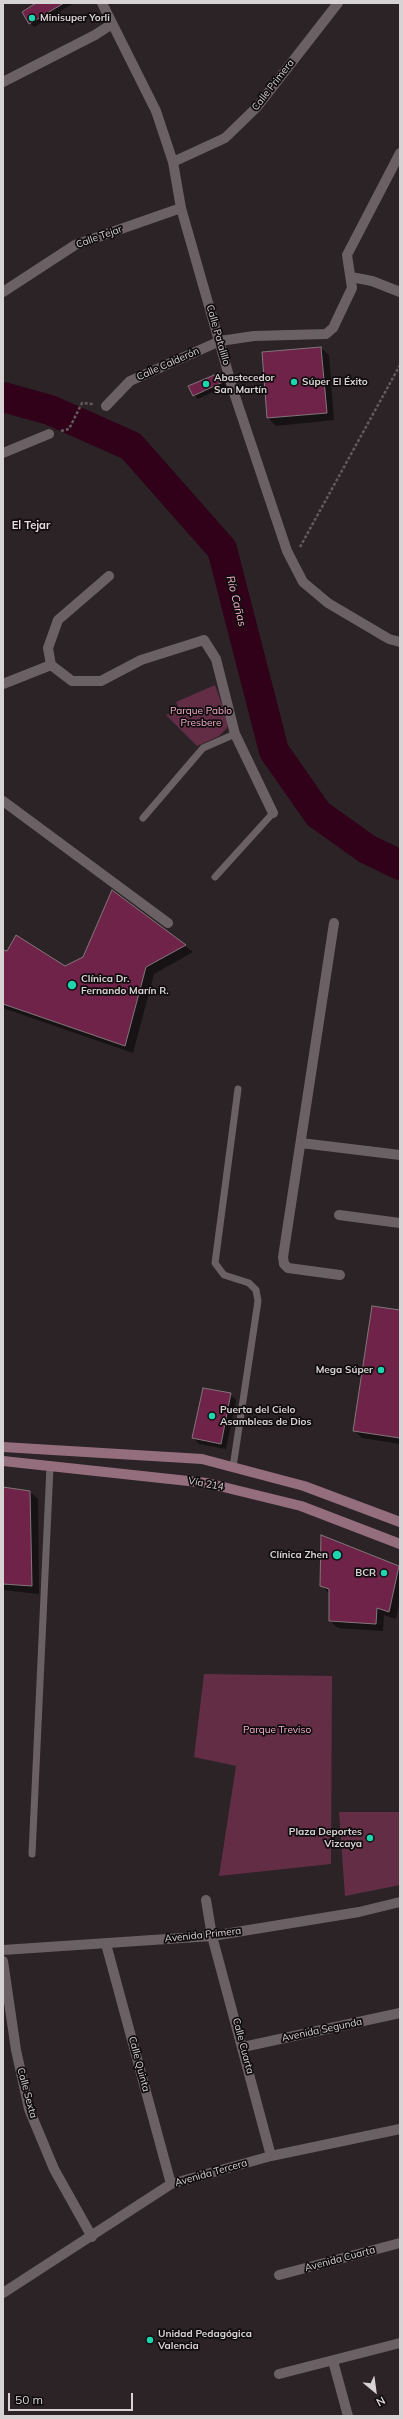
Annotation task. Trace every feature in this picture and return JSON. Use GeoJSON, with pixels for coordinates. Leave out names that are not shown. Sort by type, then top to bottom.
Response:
{"type":"FeatureCollection","features":[{"type":"Feature","properties":{"kind":"main road"},"geometry":{"type":"LineString","coordinates":[[3,1447],[202,1459],[304,1486],[400,1522]]}},
{"type":"Feature","properties":{"kind":"main road","name":"Vía 214"},"geometry":{"type":"LineString","coordinates":[[3,1461],[208,1483],[302,1506],[400,1544]]}},
{"type":"Feature","properties":{"kind":"street","name":"Calle Primera"},"geometry":{"type":"LineString","coordinates":[[173,162],[225,138],[258,107],[338,3]]}},
{"type":"Feature","properties":{"kind":"street","name":"Calle Patalillo"},"geometry":{"type":"LineString","coordinates":[[106,5],[112,24],[156,111],[173,162],[181,208],[233,390],[292,562],[303,582],[334,608],[389,639],[400,642]]}},
{"type":"Feature","properties":{"kind":"street"},"geometry":{"type":"LineString","coordinates":[[3,82],[94,35],[112,24]]}},
{"type":"Feature","properties":{"kind":"street","name":"Calle Calderón"},"geometry":{"type":"LineString","coordinates":[[106,406],[130,381],[220,342],[254,336],[326,334],[333,328],[352,288],[347,255],[400,153]]}},
{"type":"Feature","properties":{"kind":"street","name":"Calle Tejar"},"geometry":{"type":"LineString","coordinates":[[3,292],[75,245],[181,208]]}},
{"type":"Feature","properties":{"kind":"street"},"geometry":{"type":"LineString","coordinates":[[351,278],[372,281],[400,292]]}},
{"type":"Feature","properties":{"kind":"street"},"geometry":{"type":"LineString","coordinates":[[3,453],[49,434]]}},
{"type":"Feature","properties":{"kind":"street"},"geometry":{"type":"LineString","coordinates":[[108,576],[58,620],[48,648],[51,665],[72,681],[101,681],[141,660],[204,640],[216,659],[234,734],[273,813]]}},
{"type":"Feature","properties":{"kind":"street"},"geometry":{"type":"LineString","coordinates":[[3,684],[51,665]]}},
{"type":"Feature","properties":{"kind":"street"},"geometry":{"type":"LineString","coordinates":[[3,801],[168,923]]}},
{"type":"Feature","properties":{"kind":"street"},"geometry":{"type":"LineString","coordinates":[[334,923],[284,1264],[288,1268],[340,1275]]}},
{"type":"Feature","properties":{"kind":"street"},"geometry":{"type":"LineString","coordinates":[[301,1143],[400,1155]]}},
{"type":"Feature","properties":{"kind":"street"},"geometry":{"type":"LineString","coordinates":[[339,1215],[400,1223]]}},
{"type":"Feature","properties":{"kind":"street","name":"Calle Cuarta"},"geometry":{"type":"LineString","coordinates":[[206,1900],[212,1936],[271,2156]]}},
{"type":"Feature","properties":{"kind":"street","name":"Avenida Primera"},"geometry":{"type":"LineString","coordinates":[[3,1950],[212,1936],[358,1912],[400,1902]]}},
{"type":"Feature","properties":{"kind":"street","name":"Calle Quinta"},"geometry":{"type":"LineString","coordinates":[[106,1944],[171,2184]]}},
{"type":"Feature","properties":{"kind":"street","name":"Calle Sexta"},"geometry":{"type":"LineString","coordinates":[[3,1961],[16,2050],[29,2109],[54,2169],[92,2237]]}},
{"type":"Feature","properties":{"kind":"street","name":"Avenida Segunda"},"geometry":{"type":"LineString","coordinates":[[243,2047],[400,2013]]}},
{"type":"Feature","properties":{"kind":"street","name":"Avenida Tercera"},"geometry":{"type":"LineString","coordinates":[[3,2292],[92,2237],[171,2184],[271,2156],[400,2129]]}},
{"type":"Feature","properties":{"kind":"street","name":"Avenida Cuarta"},"geometry":{"type":"LineString","coordinates":[[279,2275],[400,2243]]}},
{"type":"Feature","properties":{"kind":"street"},"geometry":{"type":"LineString","coordinates":[[279,2374],[400,2343]]}},
{"type":"Feature","properties":{"kind":"street"},"geometry":{"type":"LineString","coordinates":[[333,2361],[348,2416]]}},
{"type":"Feature","properties":{"kind":"lane"},"geometry":{"type":"LineString","coordinates":[[143,818],[203,748],[234,734]]}},
{"type":"Feature","properties":{"kind":"lane"},"geometry":{"type":"LineString","coordinates":[[215,877],[273,813]]}},
{"type":"Feature","properties":{"kind":"lane"},"geometry":{"type":"LineString","coordinates":[[233,1467],[258,1301],[256,1290],[249,1283],[224,1275],[216,1263],[238,1089]]}},
{"type":"Feature","properties":{"kind":"lane"},"geometry":{"type":"LineString","coordinates":[[32,1854],[50,1467]]}},
{"type":"Feature","properties":{"kind":"path"},"geometry":{"type":"LineString","coordinates":[[292,562],[400,365]]}},
{"type":"Feature","properties":{"kind":"path"},"geometry":{"type":"LineString","coordinates":[[49,434],[69,429],[82,403],[106,406]]}},
{"type":"Feature","properties":{"kind":"green space","name":"Parque Pablo Presbere"},"geometry":{"type":"Polygon","coordinates":[[[215,685],[228,722],[227,728],[219,736],[197,746],[166,715],[179,709],[176,702],[215,685]]]}},
{"type":"Feature","properties":{"kind":"green space","name":"Parque Treviso"},"geometry":{"type":"Polygon","coordinates":[[[204,1674],[332,1676],[331,1864],[219,1876],[236,1766],[194,1757],[204,1674]]]}},
{"type":"Feature","properties":{"kind":"green space","name":"Plaza Deportes Vizcaya"},"geometry":{"type":"Polygon","coordinates":[[[339,1812],[400,1812],[400,1885],[345,1896],[339,1812]]]}},
{"type":"Feature","properties":{"kind":"building","name":"Minisuper Yorli"},"geometry":{"type":"Polygon","coordinates":[[[36,3],[64,3],[29,24],[22,12],[36,3]]]}},
{"type":"Feature","properties":{"kind":"building","name":"Súper El Éxito"},"geometry":{"type":"Polygon","coordinates":[[[321,347],[327,413],[267,418],[262,352],[321,347]]]}},
{"type":"Feature","properties":{"kind":"building","name":"Abastecedor San Martín"},"geometry":{"type":"Polygon","coordinates":[[[219,373],[223,382],[193,396],[188,386],[219,373]]]}},
{"type":"Feature","properties":{"kind":"building","name":"Clínica Dr. Fernando Marín R."},"geometry":{"type":"Polygon","coordinates":[[[112,890],[186,945],[146,967],[125,1046],[3,1004],[3,950],[7,951],[16,935],[65,966],[83,957],[112,890]]]}},
{"type":"Feature","properties":{"kind":"building","name":"Mega Súper"},"geometry":{"type":"Polygon","coordinates":[[[372,1306],[400,1310],[400,1438],[353,1431],[372,1306]]]}},
{"type":"Feature","properties":{"kind":"building","name":"Puerta del Cielo Asambleas de Dios"},"geometry":{"type":"Polygon","coordinates":[[[203,1388],[231,1393],[221,1444],[192,1438],[203,1388]]]}},
{"type":"Feature","properties":{"kind":"building"},"geometry":{"type":"Polygon","coordinates":[[[3,1487],[30,1491],[32,1586],[3,1584],[3,1487]]]}},
{"type":"Feature","properties":{"kind":"building"},"geometry":{"type":"Polygon","coordinates":[[[321,1535],[399,1566],[389,1612],[377,1608],[376,1624],[329,1621],[329,1589],[320,1586],[321,1535]]]}},
{"type":"Feature","properties":{"kind":"waterway","name":"Río Cañas"},"geometry":{"type":"LineString","coordinates":[[3,397],[50,410],[131,446],[222,549],[274,751],[318,814],[367,849],[400,865]]}},
{"type":"Feature","properties":{"kind":"place","name":"Minisuper Yorli"},"geometry":{"type":"Point","coordinates":[32,18]}},
{"type":"Feature","properties":{"kind":"place","name":"Súper El Éxito"},"geometry":{"type":"Point","coordinates":[294,382]}},
{"type":"Feature","properties":{"kind":"place","name":"Abastecedor San Martín"},"geometry":{"type":"Point","coordinates":[206,384]}},
{"type":"Feature","properties":{"kind":"place","name":"Clínica Dr. Fernando Marín R."},"geometry":{"type":"Point","coordinates":[72,985]}},
{"type":"Feature","properties":{"kind":"place","name":"Mega Súper"},"geometry":{"type":"Point","coordinates":[381,1370]}},
{"type":"Feature","properties":{"kind":"place","name":"Puerta del Cielo Asambleas de Dios"},"geometry":{"type":"Point","coordinates":[212,1416]}},
{"type":"Feature","properties":{"kind":"place","name":"Clínica Zhen"},"geometry":{"type":"Point","coordinates":[337,1555]}},
{"type":"Feature","properties":{"kind":"place","name":"BCR"},"geometry":{"type":"Point","coordinates":[384,1573]}},
{"type":"Feature","properties":{"kind":"place","name":"Plaza Deportes Vizcaya"},"geometry":{"type":"Point","coordinates":[370,1838]}},
{"type":"Feature","properties":{"kind":"place","name":"Unidad Pedagógica Valencia"},"geometry":{"type":"Point","coordinates":[150,2340]}},
{"type":"Feature","properties":{"kind":"district","name":"El Tejar"},"geometry":{"type":"Point","coordinates":[31,526]}}]}
